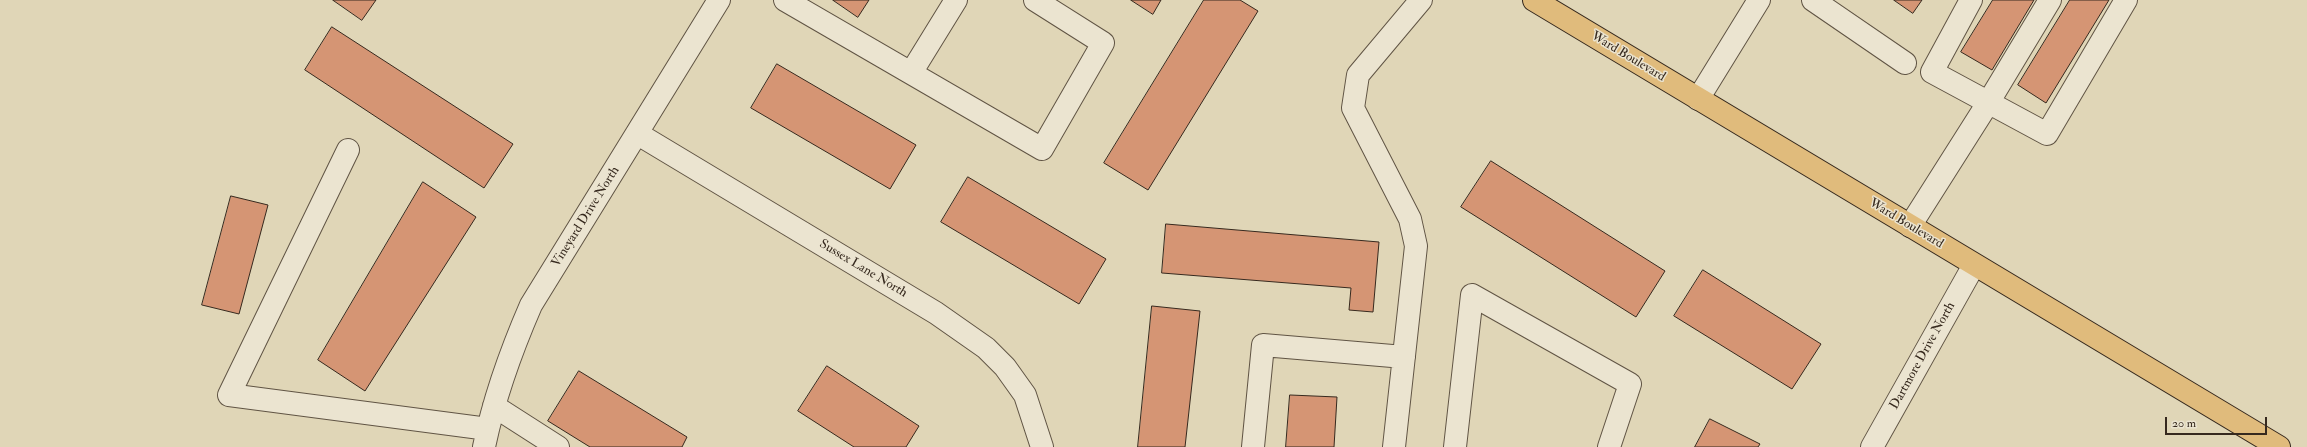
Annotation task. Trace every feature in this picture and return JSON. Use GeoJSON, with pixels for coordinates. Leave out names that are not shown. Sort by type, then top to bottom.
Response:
{"type":"FeatureCollection","features":[{"type":"Feature","properties":{"kind":"main road","name":"Ward Boulevard"},"geometry":{"type":"LineString","coordinates":[[1534,0],[2279,447]]}},
{"type":"Feature","properties":{"kind":"street","name":"Vineyard Drive North"},"geometry":{"type":"LineString","coordinates":[[486,438],[494,406],[515,342],[531,305],[638,134],[719,0]]}},
{"type":"Feature","properties":{"kind":"street"},"geometry":{"type":"LineString","coordinates":[[785,0],[1042,149],[1103,43],[1035,0]]}},
{"type":"Feature","properties":{"kind":"street"},"geometry":{"type":"LineString","coordinates":[[911,73],[956,0]]}},
{"type":"Feature","properties":{"kind":"street"},"geometry":{"type":"LineString","coordinates":[[1394,447],[1416,246],[1410,219],[1353,108],[1358,75],[1420,0]]}},
{"type":"Feature","properties":{"kind":"street"},"geometry":{"type":"LineString","coordinates":[[1698,99],[1759,0]]}},
{"type":"Feature","properties":{"kind":"street"},"geometry":{"type":"LineString","coordinates":[[1813,0],[1905,63]]}},
{"type":"Feature","properties":{"kind":"street"},"geometry":{"type":"LineString","coordinates":[[1972,0],[1932,72],[2047,134],[2126,0]]}},
{"type":"Feature","properties":{"kind":"street"},"geometry":{"type":"LineString","coordinates":[[1910,226],[1988,103],[2050,0]]}},
{"type":"Feature","properties":{"kind":"street","name":"Sussex Lane North"},"geometry":{"type":"LineString","coordinates":[[638,134],[936,313],[986,348],[1005,367],[1025,396],[1042,447]]}},
{"type":"Feature","properties":{"kind":"street"},"geometry":{"type":"LineString","coordinates":[[348,150],[229,395],[486,438]]}},
{"type":"Feature","properties":{"kind":"street","name":"Dartmore Drive North"},"geometry":{"type":"LineString","coordinates":[[1872,447],[1974,265]]}},
{"type":"Feature","properties":{"kind":"street"},"geometry":{"type":"LineString","coordinates":[[1455,447],[1472,295],[1630,384],[1609,447]]}},
{"type":"Feature","properties":{"kind":"street"},"geometry":{"type":"LineString","coordinates":[[1253,447],[1263,345],[1404,357]]}},
{"type":"Feature","properties":{"kind":"street"},"geometry":{"type":"LineString","coordinates":[[494,406],[558,447]]}},
{"type":"Feature","properties":{"kind":"building"},"geometry":{"type":"Polygon","coordinates":[[[333,0],[376,0],[362,20],[333,0]]]}},
{"type":"Feature","properties":{"kind":"building"},"geometry":{"type":"Polygon","coordinates":[[[833,0],[869,0],[858,17],[833,0]]]}},
{"type":"Feature","properties":{"kind":"building"},"geometry":{"type":"Polygon","coordinates":[[[1131,0],[1161,0],[1153,14],[1131,0]]]}},
{"type":"Feature","properties":{"kind":"building"},"geometry":{"type":"Polygon","coordinates":[[[1204,0],[1240,0],[1258,11],[1148,190],[1104,163],[1204,0]]]}},
{"type":"Feature","properties":{"kind":"building"},"geometry":{"type":"Polygon","coordinates":[[[1894,0],[1922,0],[1913,13],[1894,0]]]}},
{"type":"Feature","properties":{"kind":"building"},"geometry":{"type":"Polygon","coordinates":[[[1993,0],[2034,0],[1992,70],[1961,52],[1993,0]]]}},
{"type":"Feature","properties":{"kind":"building"},"geometry":{"type":"Polygon","coordinates":[[[2070,0],[2109,0],[2046,103],[2018,85],[2070,0]]]}},
{"type":"Feature","properties":{"kind":"building"},"geometry":{"type":"Polygon","coordinates":[[[332,27],[513,144],[484,188],[305,70],[332,27]]]}},
{"type":"Feature","properties":{"kind":"building"},"geometry":{"type":"Polygon","coordinates":[[[777,64],[916,145],[890,189],[751,108],[777,64]]]}},
{"type":"Feature","properties":{"kind":"building"},"geometry":{"type":"Polygon","coordinates":[[[1491,161],[1665,271],[1636,317],[1461,207],[1491,161]]]}},
{"type":"Feature","properties":{"kind":"building"},"geometry":{"type":"Polygon","coordinates":[[[968,177],[1106,259],[1079,304],[941,222],[968,177]]]}},
{"type":"Feature","properties":{"kind":"building"},"geometry":{"type":"Polygon","coordinates":[[[423,182],[476,217],[365,391],[318,360],[423,182]]]}},
{"type":"Feature","properties":{"kind":"building"},"geometry":{"type":"Polygon","coordinates":[[[231,196],[268,205],[239,314],[202,305],[231,196]]]}},
{"type":"Feature","properties":{"kind":"building"},"geometry":{"type":"Polygon","coordinates":[[[1166,224],[1379,242],[1373,312],[1349,310],[1351,288],[1162,273],[1166,224]]]}},
{"type":"Feature","properties":{"kind":"building"},"geometry":{"type":"Polygon","coordinates":[[[1703,270],[1821,344],[1792,389],[1674,316],[1703,270]]]}},
{"type":"Feature","properties":{"kind":"building"},"geometry":{"type":"Polygon","coordinates":[[[1152,306],[1200,311],[1185,447],[1138,447],[1152,306]]]}},
{"type":"Feature","properties":{"kind":"building"},"geometry":{"type":"Polygon","coordinates":[[[827,366],[919,426],[906,447],[854,447],[798,411],[827,366]]]}},
{"type":"Feature","properties":{"kind":"building"},"geometry":{"type":"Polygon","coordinates":[[[579,371],[687,437],[682,447],[590,447],[548,421],[579,371]]]}},
{"type":"Feature","properties":{"kind":"building"},"geometry":{"type":"Polygon","coordinates":[[[1290,395],[1337,397],[1334,447],[1286,447],[1290,395]]]}},
{"type":"Feature","properties":{"kind":"building"},"geometry":{"type":"Polygon","coordinates":[[[1710,419],[1760,444],[1758,447],[1695,447],[1710,419]]]}}]}
